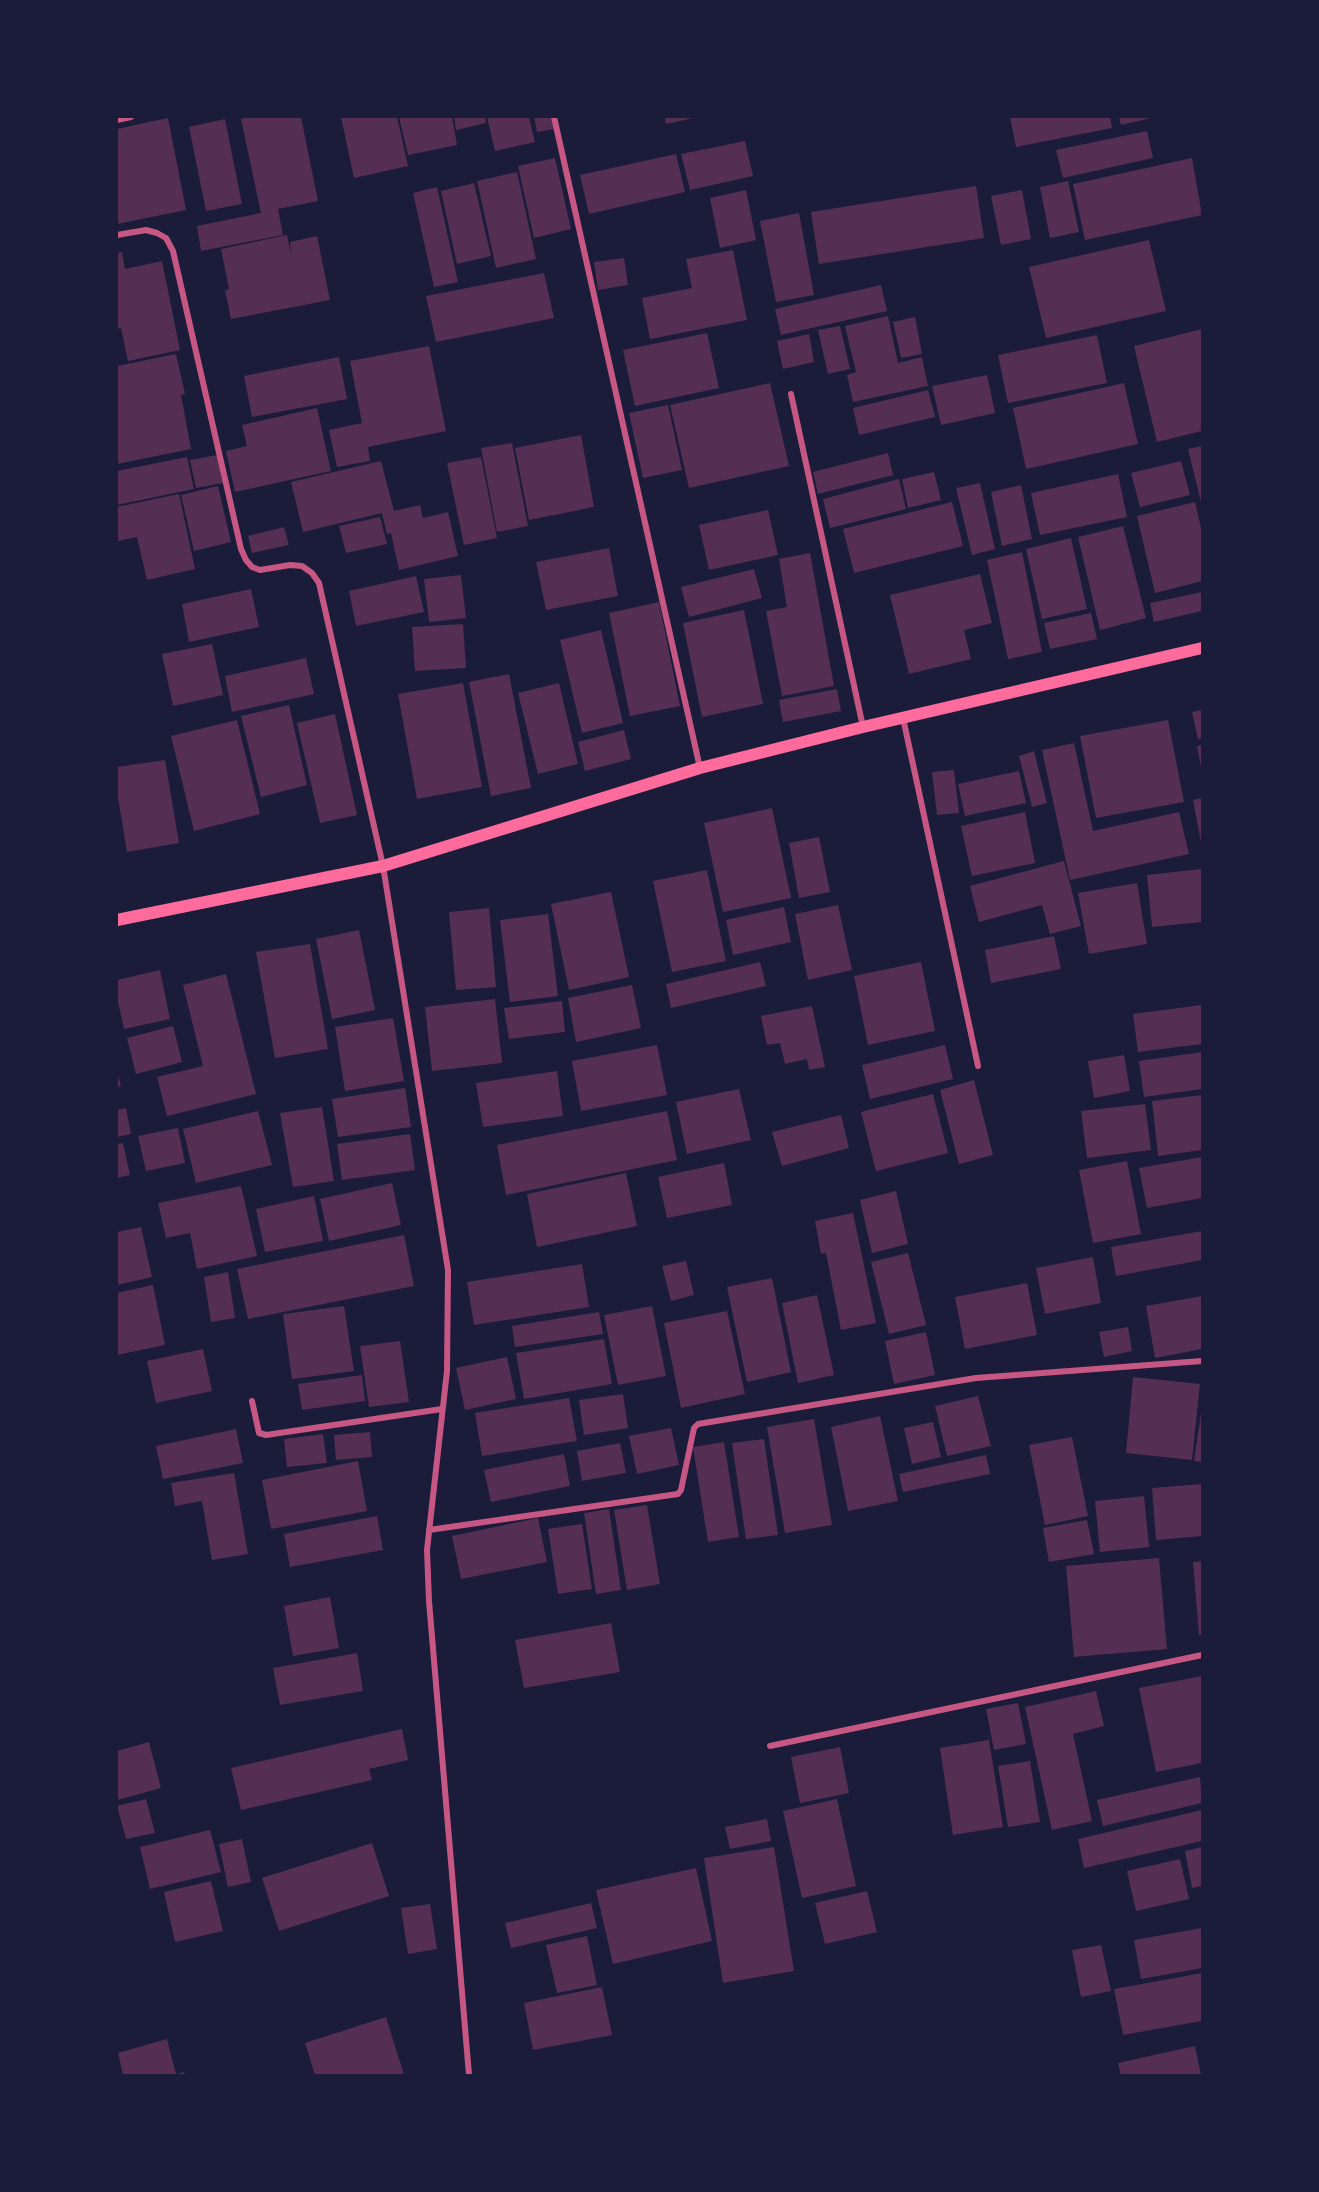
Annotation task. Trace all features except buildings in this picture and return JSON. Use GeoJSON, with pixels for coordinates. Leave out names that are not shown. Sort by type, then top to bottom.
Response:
{"type":"FeatureCollection","features":[{"type":"Feature","properties":{"kind":"main road"},"geometry":{"type":"LineString","coordinates":[[117,920],[383,866],[700,768],[863,727],[1202,648]]}},
{"type":"Feature","properties":{"kind":"street"},"geometry":{"type":"LineString","coordinates":[[117,120],[130,117]]}},
{"type":"Feature","properties":{"kind":"street"},"geometry":{"type":"LineString","coordinates":[[554,117],[700,768]]}},
{"type":"Feature","properties":{"kind":"street"},"geometry":{"type":"LineString","coordinates":[[117,235],[146,230],[157,233],[166,238],[173,251],[246,560],[252,567],[260,570],[302,566],[312,573],[319,583],[383,866],[448,1270],[447,1371],[427,1550],[429,1601],[469,2075]]}},
{"type":"Feature","properties":{"kind":"street"},"geometry":{"type":"LineString","coordinates":[[792,394],[863,727]]}},
{"type":"Feature","properties":{"kind":"street"},"geometry":{"type":"LineString","coordinates":[[903,718],[978,1066]]}},
{"type":"Feature","properties":{"kind":"street"},"geometry":{"type":"LineString","coordinates":[[429,1530],[678,1494],[681,1490],[694,1428],[698,1424],[976,1378],[1202,1361]]}},
{"type":"Feature","properties":{"kind":"street"},"geometry":{"type":"LineString","coordinates":[[252,1401],[259,1433],[266,1436],[442,1409]]}},
{"type":"Feature","properties":{"kind":"street"},"geometry":{"type":"LineString","coordinates":[[770,1746],[1202,1655]]}}]}
